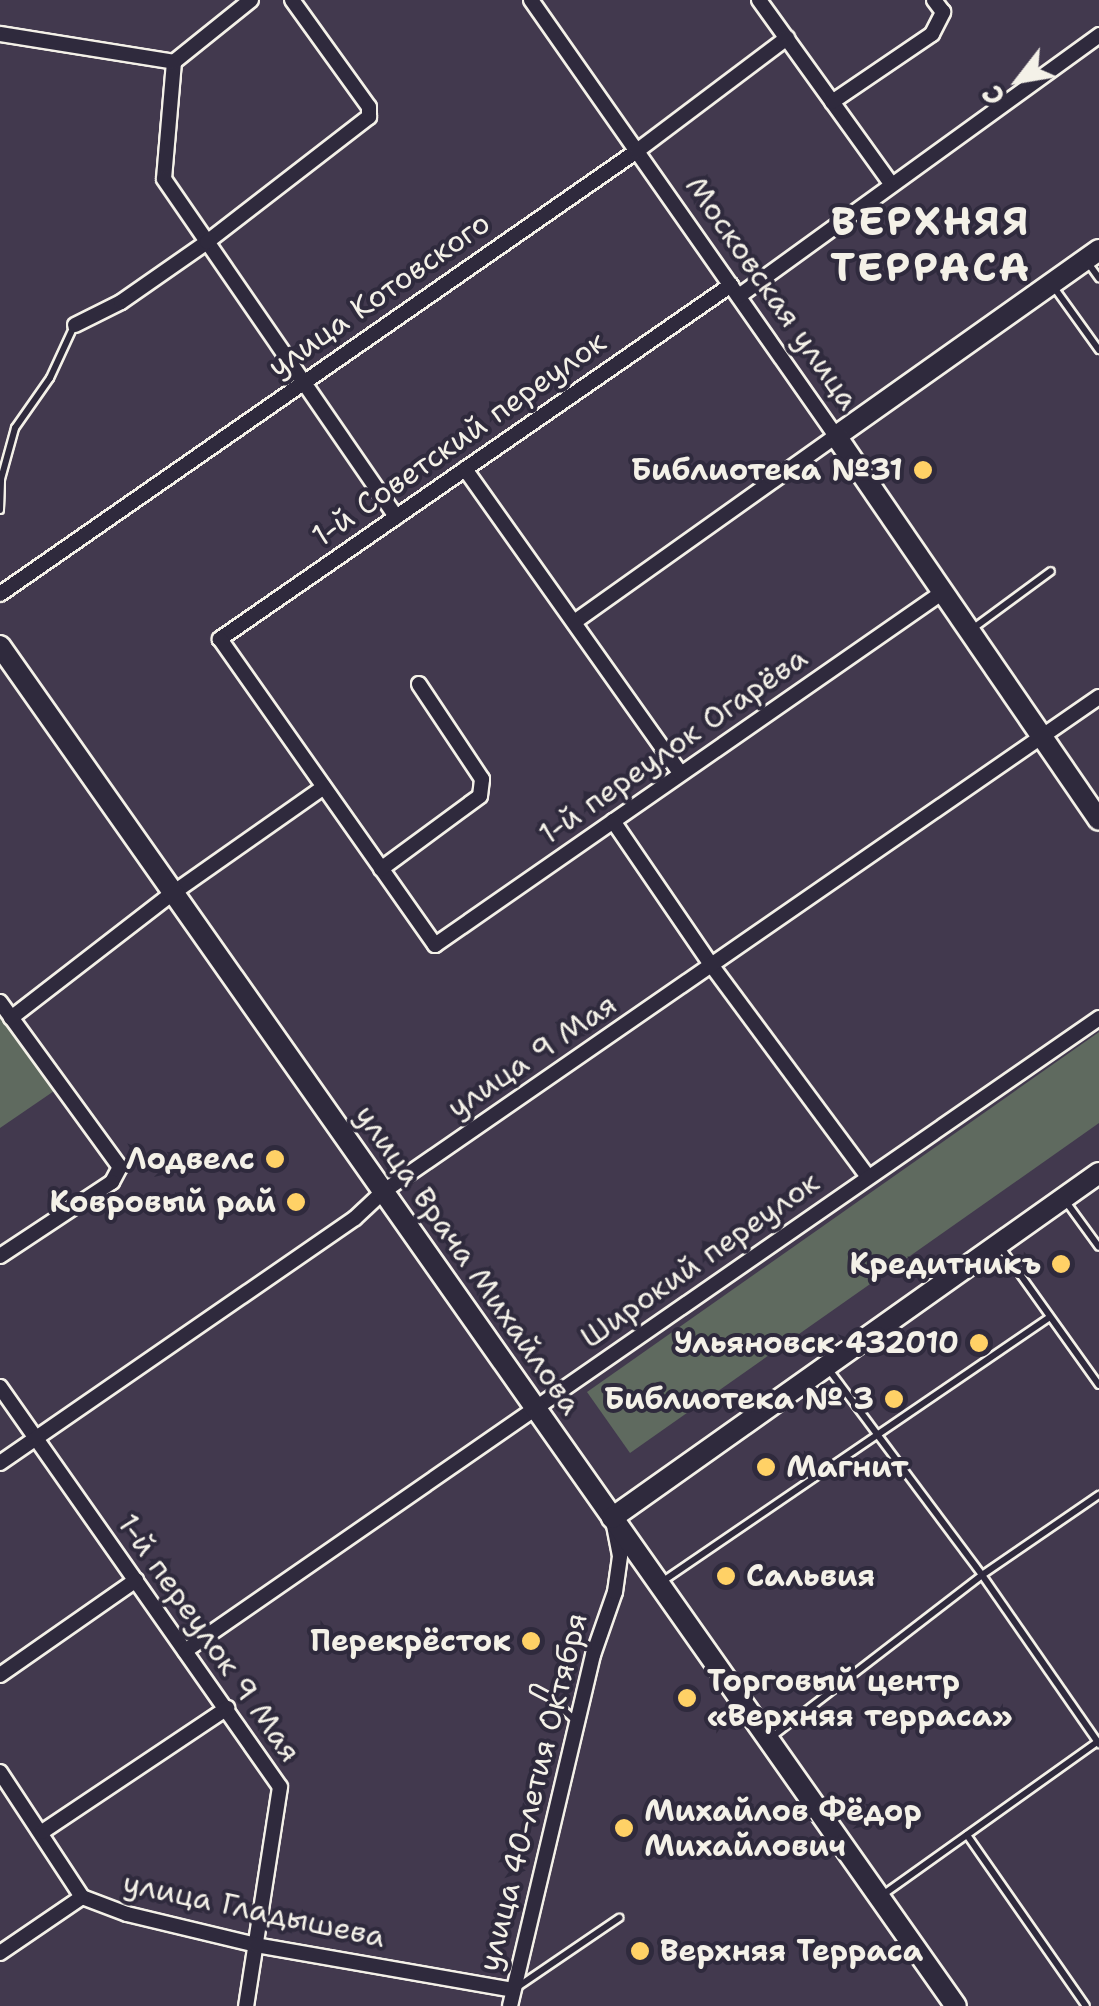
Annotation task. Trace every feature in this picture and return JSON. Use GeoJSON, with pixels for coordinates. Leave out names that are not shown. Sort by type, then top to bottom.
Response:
{"type":"FeatureCollection","features":[{"type":"Feature","properties":{"kind":"main road"},"geometry":{"type":"LineString","coordinates":[[836,436],[1092,255]]}},
{"type":"Feature","properties":{"kind":"main road","name":"Московская улица"},"geometry":{"type":"LineString","coordinates":[[836,436],[1099,820]]}},
{"type":"Feature","properties":{"kind":"main road","name":"улица Врача Михайлова"},"geometry":{"type":"LineString","coordinates":[[0,646],[956,2006]]}},
{"type":"Feature","properties":{"kind":"main road"},"geometry":{"type":"LineString","coordinates":[[612,1518],[1099,1173]]}},
{"type":"Feature","properties":{"kind":"street"},"geometry":{"type":"LineString","coordinates":[[251,0],[174,62],[164,179],[396,516]]}},
{"type":"Feature","properties":{"kind":"street"},"geometry":{"type":"LineString","coordinates":[[75,325],[121,302],[207,242],[368,118],[369,107],[292,0]]}},
{"type":"Feature","properties":{"kind":"street","name":"Московская улица"},"geometry":{"type":"LineString","coordinates":[[531,0],[836,436]]}},
{"type":"Feature","properties":{"kind":"street"},"geometry":{"type":"LineString","coordinates":[[760,0],[891,184]]}},
{"type":"Feature","properties":{"kind":"street"},"geometry":{"type":"LineString","coordinates":[[832,102],[932,34],[942,12],[934,0]]}},
{"type":"Feature","properties":{"kind":"street"},"geometry":{"type":"LineString","coordinates":[[0,34],[174,62]]}},
{"type":"Feature","properties":{"kind":"street","name":"1-й Советский переулок"},"geometry":{"type":"LineString","coordinates":[[324,788],[220,639],[466,468],[891,184],[1099,35]]}},
{"type":"Feature","properties":{"kind":"street","name":"улица Котовского"},"geometry":{"type":"LineString","coordinates":[[0,592],[636,151],[787,38]]}},
{"type":"Feature","properties":{"kind":"street"},"geometry":{"type":"LineString","coordinates":[[574,622],[836,436]]}},
{"type":"Feature","properties":{"kind":"street"},"geometry":{"type":"LineString","coordinates":[[466,468],[680,772]]}},
{"type":"Feature","properties":{"kind":"street","name":"1-й переулок Огарёва"},"geometry":{"type":"LineString","coordinates":[[381,869],[434,945],[943,592]]}},
{"type":"Feature","properties":{"kind":"street"},"geometry":{"type":"LineString","coordinates":[[11,1018],[173,893],[324,788],[381,869],[480,796],[482,780],[419,684]]}},
{"type":"Feature","properties":{"kind":"street","name":"улица 9 Мая"},"geometry":{"type":"LineString","coordinates":[[0,1463],[355,1218],[384,1191],[1099,697]]}},
{"type":"Feature","properties":{"kind":"street"},"geometry":{"type":"LineString","coordinates":[[613,820],[712,966],[868,1178]]}},
{"type":"Feature","properties":{"kind":"street"},"geometry":{"type":"LineString","coordinates":[[0,1002],[120,1168],[112,1182],[0,1256]]}},
{"type":"Feature","properties":{"kind":"street","name":"Широкий переулок"},"geometry":{"type":"LineString","coordinates":[[185,1651],[1099,1018]]}},
{"type":"Feature","properties":{"kind":"street","name":"1-й переулок 9 Мая"},"geometry":{"type":"LineString","coordinates":[[0,1388],[280,1787],[246,2006]]}},
{"type":"Feature","properties":{"kind":"street","name":"улица 40-летия Октября"},"geometry":{"type":"LineString","coordinates":[[510,2006],[576,1722],[615,1592],[620,1556],[612,1518]]}},
{"type":"Feature","properties":{"kind":"street"},"geometry":{"type":"LineString","coordinates":[[0,1675],[136,1580]]}},
{"type":"Feature","properties":{"kind":"street"},"geometry":{"type":"LineString","coordinates":[[42,1832],[227,1708]]}},
{"type":"Feature","properties":{"kind":"street"},"geometry":{"type":"LineString","coordinates":[[0,1772],[82,1896]]}},
{"type":"Feature","properties":{"kind":"street","name":"улица Гладышева"},"geometry":{"type":"LineString","coordinates":[[0,1953],[82,1896],[127,1914],[256,1945],[513,1990]]}},
{"type":"Feature","properties":{"kind":"lane"},"geometry":{"type":"LineString","coordinates":[[1092,255],[1099,278]]}},
{"type":"Feature","properties":{"kind":"lane"},"geometry":{"type":"LineString","coordinates":[[1051,284],[1099,350]]}},
{"type":"Feature","properties":{"kind":"lane"},"geometry":{"type":"LineString","coordinates":[[0,510],[4,456],[15,428],[50,378],[63,341],[75,325]]}},
{"type":"Feature","properties":{"kind":"lane"},"geometry":{"type":"LineString","coordinates":[[970,631],[1051,571]]}},
{"type":"Feature","properties":{"kind":"lane"},"geometry":{"type":"LineString","coordinates":[[1064,1198],[1099,1246]]}},
{"type":"Feature","properties":{"kind":"lane"},"geometry":{"type":"LineString","coordinates":[[998,1244],[1099,1384]]}},
{"type":"Feature","properties":{"kind":"lane"},"geometry":{"type":"LineString","coordinates":[[658,1584],[1050,1317]]}},
{"type":"Feature","properties":{"kind":"lane"},"geometry":{"type":"LineString","coordinates":[[827,1366],[982,1575],[1098,1743],[879,1897]]}},
{"type":"Feature","properties":{"kind":"lane"},"geometry":{"type":"LineString","coordinates":[[768,1740],[982,1575],[1099,1495]]}},
{"type":"Feature","properties":{"kind":"lane"},"geometry":{"type":"LineString","coordinates":[[534,1689],[552,1698],[576,1722]]}},
{"type":"Feature","properties":{"kind":"lane"},"geometry":{"type":"LineString","coordinates":[[967,1835],[1086,2006]]}},
{"type":"Feature","properties":{"kind":"lane"},"geometry":{"type":"LineString","coordinates":[[513,1990],[618,1918]]}},
{"type":"Feature","properties":{"kind":"green space"},"geometry":{"type":"Polygon","coordinates":[[[0,1005],[57,1089],[0,1128],[0,1005]]]}},
{"type":"Feature","properties":{"kind":"green space"},"geometry":{"type":"Polygon","coordinates":[[[1099,1032],[1099,1123],[630,1453],[587,1392],[1099,1032]]]}},
{"type":"Feature","properties":{"kind":"place","name":"Библиотека №31"},"geometry":{"type":"Point","coordinates":[923,470]}},
{"type":"Feature","properties":{"kind":"place","name":"Лодвелс"},"geometry":{"type":"Point","coordinates":[275,1159]}},
{"type":"Feature","properties":{"kind":"place","name":"Ковровый рай"},"geometry":{"type":"Point","coordinates":[296,1202]}},
{"type":"Feature","properties":{"kind":"place","name":"Кредитникъ"},"geometry":{"type":"Point","coordinates":[1061,1264]}},
{"type":"Feature","properties":{"kind":"place","name":"Ульяновск 432010"},"geometry":{"type":"Point","coordinates":[979,1343]}},
{"type":"Feature","properties":{"kind":"place","name":"Библиотека № 3"},"geometry":{"type":"Point","coordinates":[894,1399]}},
{"type":"Feature","properties":{"kind":"place","name":"Магнит"},"geometry":{"type":"Point","coordinates":[766,1467]}},
{"type":"Feature","properties":{"kind":"place","name":"Сальвия"},"geometry":{"type":"Point","coordinates":[726,1576]}},
{"type":"Feature","properties":{"kind":"place","name":"Перекрёсток"},"geometry":{"type":"Point","coordinates":[531,1641]}},
{"type":"Feature","properties":{"kind":"place","name":"Торговый центр «Верхняя терраса»"},"geometry":{"type":"Point","coordinates":[687,1698]}},
{"type":"Feature","properties":{"kind":"place","name":"Михайлов Фёдор Михайлович"},"geometry":{"type":"Point","coordinates":[624,1828]}},
{"type":"Feature","properties":{"kind":"place","name":"Верхняя Терраса"},"geometry":{"type":"Point","coordinates":[640,1951]}},
{"type":"Feature","properties":{"kind":"district","name":"ВЕРХНЯЯ ТЕРРАСА"},"geometry":{"type":"Point","coordinates":[931,244]}}]}
